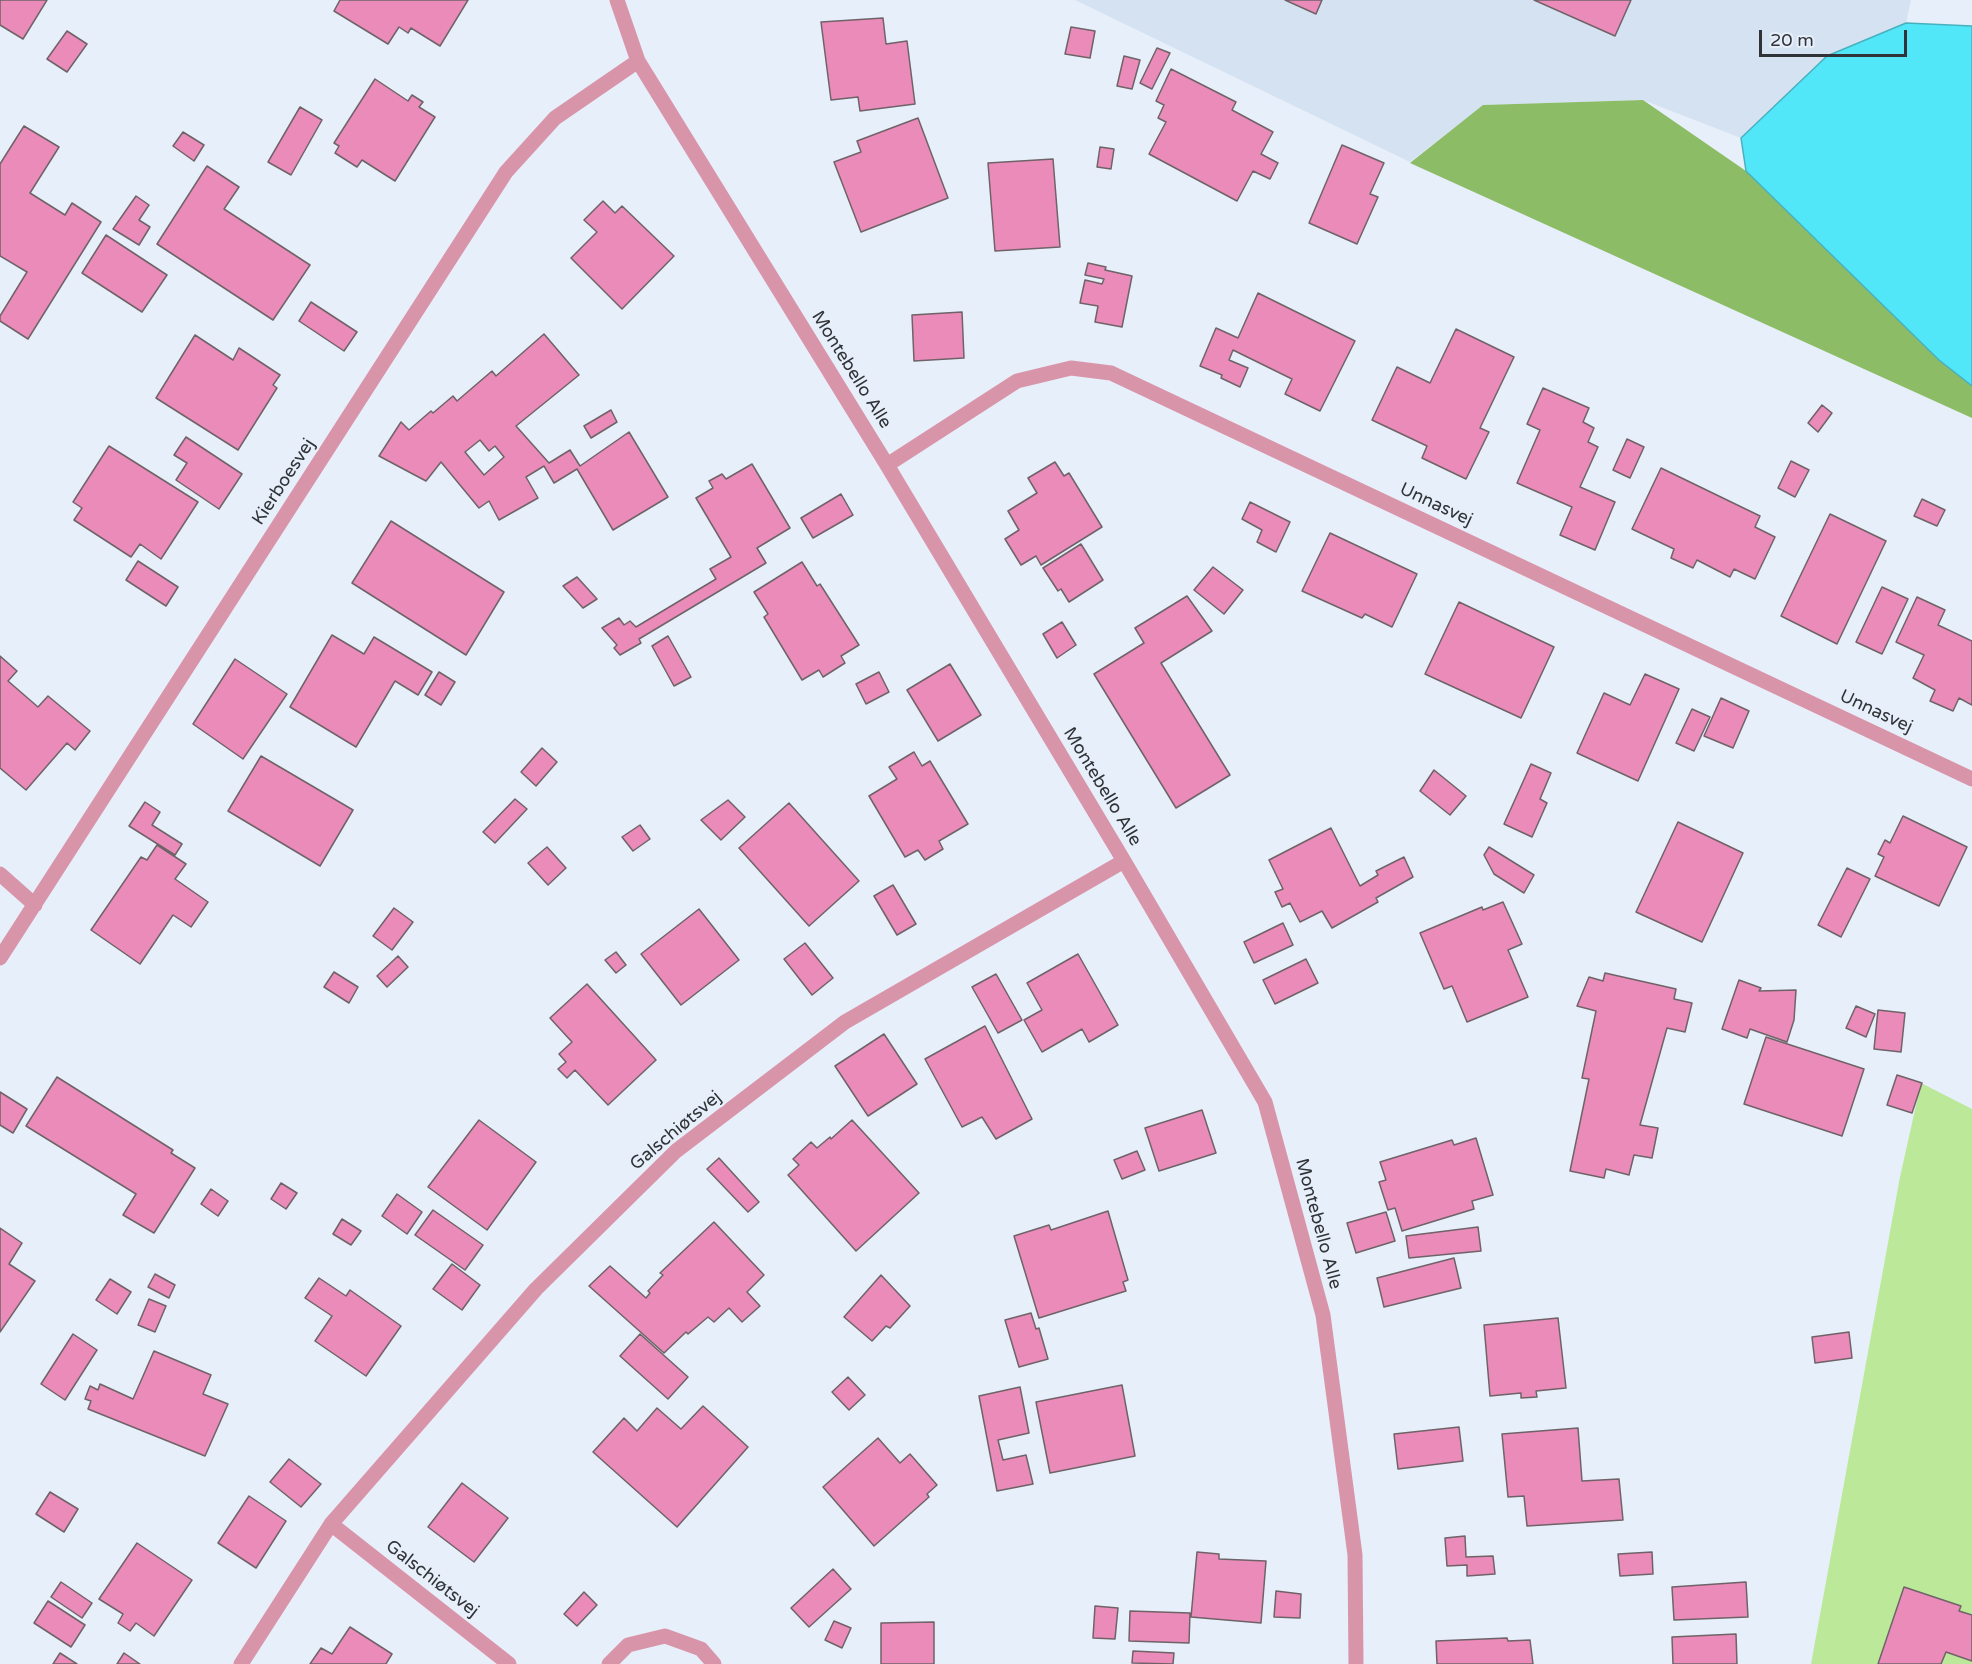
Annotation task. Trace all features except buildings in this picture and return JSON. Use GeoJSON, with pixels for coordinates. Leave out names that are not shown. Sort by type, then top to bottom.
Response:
{"type":"FeatureCollection","features":[{"type":"Feature","properties":{"kind":"street","name":"Montebello Alle"},"geometry":{"type":"LineString","coordinates":[[617,0],[638,61],[887,465],[1265,1102],[1323,1315],[1355,1555],[1356,1664]]}},
{"type":"Feature","properties":{"kind":"street","name":"Kierboesvej"},"geometry":{"type":"LineString","coordinates":[[0,958],[506,172],[555,118],[638,61]]}},
{"type":"Feature","properties":{"kind":"street","name":"Unnasvej"},"geometry":{"type":"LineString","coordinates":[[887,465],[1017,381],[1071,368],[1111,374],[1972,779]]}},
{"type":"Feature","properties":{"kind":"street","name":"Galschiøtsvej"},"geometry":{"type":"LineString","coordinates":[[241,1664],[331,1524],[536,1289],[676,1151],[845,1022],[1124,861]]}},
{"type":"Feature","properties":{"kind":"street"},"geometry":{"type":"LineString","coordinates":[[0,874],[35,905]]}},
{"type":"Feature","properties":{"kind":"street","name":"Galschiøtsvej"},"geometry":{"type":"LineString","coordinates":[[331,1524],[509,1664]]}},
{"type":"Feature","properties":{"kind":"street"},"geometry":{"type":"LineString","coordinates":[[609,1664],[628,1645],[664,1636],[701,1648],[714,1664]]}},
{"type":"Feature","properties":{"kind":"shaded area"},"geometry":{"type":"Polygon","coordinates":[[[1075,0],[1911,0],[1906,23],[1827,56],[1741,138],[1643,100],[1484,105],[1410,162],[1075,0]]]}},
{"type":"Feature","properties":{"kind":"green space"},"geometry":{"type":"Polygon","coordinates":[[[1643,100],[1746,171],[1939,360],[1972,386],[1972,418],[1410,163],[1483,105],[1643,100]]]}},
{"type":"Feature","properties":{"kind":"green space"},"geometry":{"type":"Polygon","coordinates":[[[1921,1083],[1972,1109],[1972,1664],[1811,1664],[1900,1177],[1921,1083]]]}},
{"type":"Feature","properties":{"kind":"water"},"geometry":{"type":"Polygon","coordinates":[[[1906,23],[1972,26],[1972,386],[1939,360],[1746,171],[1741,138],[1827,56],[1906,23]]]}}]}
